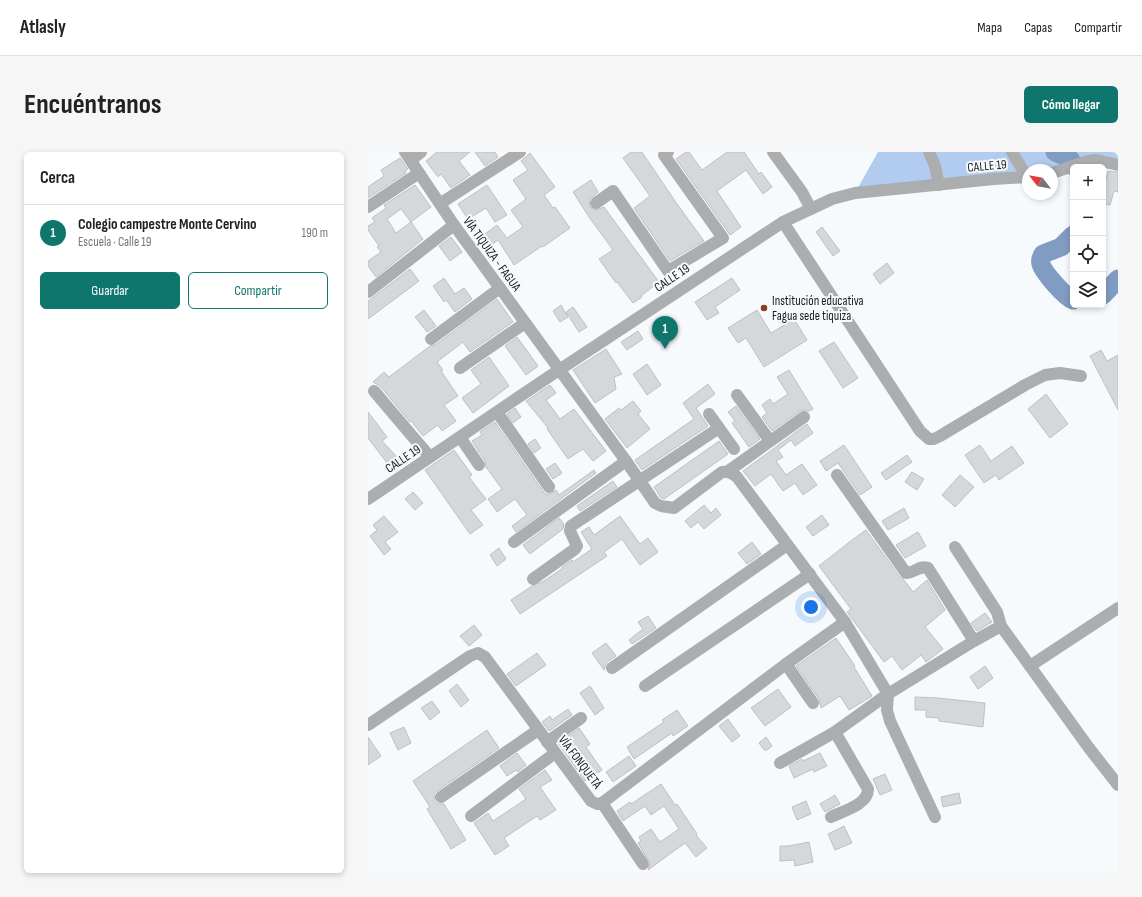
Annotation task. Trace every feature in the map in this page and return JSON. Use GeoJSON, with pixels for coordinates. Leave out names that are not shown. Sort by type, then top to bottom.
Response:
{"type":"FeatureCollection","features":[{"type":"Feature","properties":{"kind":"street"},"geometry":{"type":"LineString","coordinates":[[408,156],[422,152]]}},
{"type":"Feature","properties":{"kind":"street"},"geometry":{"type":"LineString","coordinates":[[440,203],[520,152]]}},
{"type":"Feature","properties":{"kind":"street"},"geometry":{"type":"LineString","coordinates":[[596,203],[613,190],[668,270],[723,238],[664,155],[668,152]]}},
{"type":"Feature","properties":{"kind":"street"},"geometry":{"type":"LineString","coordinates":[[773,152],[802,192],[811,209]]}},
{"type":"Feature","properties":{"kind":"street"},"geometry":{"type":"LineString","coordinates":[[929,152],[935,166],[939,185]]}},
{"type":"Feature","properties":{"kind":"street"},"geometry":{"type":"LineString","coordinates":[[1012,152],[1022,168]]}},
{"type":"Feature","properties":{"kind":"street","name":"VÍA TIQUIZA - FAGUA"},"geometry":{"type":"LineString","coordinates":[[408,156],[454,225],[560,369],[655,503],[666,508],[674,508],[717,475],[726,472],[804,417]]}},
{"type":"Feature","properties":{"kind":"street"},"geometry":{"type":"LineString","coordinates":[[1058,171],[1088,161],[1096,160],[1118,165]]}},
{"type":"Feature","properties":{"kind":"street"},"geometry":{"type":"LineString","coordinates":[[368,207],[420,173]]}},
{"type":"Feature","properties":{"kind":"street","name":"CALLE 19"},"geometry":{"type":"LineString","coordinates":[[368,499],[560,369],[783,222],[832,199],[855,193],[1022,178]]}},
{"type":"Feature","properties":{"kind":"street"},"geometry":{"type":"LineString","coordinates":[[783,222],[920,430],[929,439],[934,439],[940,436],[1025,385],[1045,375],[1060,373],[1081,376]]}},
{"type":"Feature","properties":{"kind":"street"},"geometry":{"type":"LineString","coordinates":[[368,292],[454,225]]}},
{"type":"Feature","properties":{"kind":"street"},"geometry":{"type":"LineString","coordinates":[[690,257],[700,276]]}},
{"type":"Feature","properties":{"kind":"street"},"geometry":{"type":"LineString","coordinates":[[431,339],[500,288]]}},
{"type":"Feature","properties":{"kind":"street"},"geometry":{"type":"LineString","coordinates":[[460,368],[525,323]]}},
{"type":"Feature","properties":{"kind":"street"},"geometry":{"type":"LineString","coordinates":[[374,391],[430,457]]}},
{"type":"Feature","properties":{"kind":"street"},"geometry":{"type":"LineString","coordinates":[[737,395],[770,441]]}},
{"type":"Feature","properties":{"kind":"street"},"geometry":{"type":"LineString","coordinates":[[497,412],[549,487]]}},
{"type":"Feature","properties":{"kind":"street"},"geometry":{"type":"LineString","coordinates":[[708,414],[734,449]]}},
{"type":"Feature","properties":{"kind":"street"},"geometry":{"type":"LineString","coordinates":[[533,579],[575,549],[577,546],[570,532],[571,526],[719,428]]}},
{"type":"Feature","properties":{"kind":"street"},"geometry":{"type":"LineString","coordinates":[[460,437],[479,465]]}},
{"type":"Feature","properties":{"kind":"street"},"geometry":{"type":"LineString","coordinates":[[514,542],[626,461]]}},
{"type":"Feature","properties":{"kind":"street"},"geometry":{"type":"LineString","coordinates":[[726,472],[737,477],[810,574],[844,622],[888,694],[887,710],[890,721],[935,817]]}},
{"type":"Feature","properties":{"kind":"street"},"geometry":{"type":"LineString","coordinates":[[837,475],[906,573],[911,573],[921,567],[928,568],[974,641]]}},
{"type":"Feature","properties":{"kind":"street"},"geometry":{"type":"LineString","coordinates":[[612,668],[787,545]]}},
{"type":"Feature","properties":{"kind":"street"},"geometry":{"type":"LineString","coordinates":[[955,547],[997,612],[1002,626],[1118,785]]}},
{"type":"Feature","properties":{"kind":"street"},"geometry":{"type":"LineString","coordinates":[[645,686],[810,574]]}},
{"type":"Feature","properties":{"kind":"street"},"geometry":{"type":"LineString","coordinates":[[1030,666],[1118,608]]}},
{"type":"Feature","properties":{"kind":"street","name":"VÍA FONQUETÁ"},"geometry":{"type":"LineString","coordinates":[[368,725],[470,656],[478,653],[485,657],[591,801],[597,804],[602,802],[844,622]]}},
{"type":"Feature","properties":{"kind":"street"},"geometry":{"type":"LineString","coordinates":[[780,763],[835,732],[888,694],[974,641],[1002,626]]}},
{"type":"Feature","properties":{"kind":"street"},"geometry":{"type":"LineString","coordinates":[[786,664],[813,703]]}},
{"type":"Feature","properties":{"kind":"street"},"geometry":{"type":"LineString","coordinates":[[547,742],[581,718]]}},
{"type":"Feature","properties":{"kind":"street"},"geometry":{"type":"LineString","coordinates":[[441,797],[538,730]]}},
{"type":"Feature","properties":{"kind":"street"},"geometry":{"type":"LineString","coordinates":[[831,817],[861,802],[868,795],[868,789],[835,732]]}},
{"type":"Feature","properties":{"kind":"street"},"geometry":{"type":"LineString","coordinates":[[472,816],[556,753]]}},
{"type":"Feature","properties":{"kind":"street"},"geometry":{"type":"LineString","coordinates":[[602,802],[643,864]]}},
{"type":"Feature","properties":{"kind":"shaded area"},"geometry":{"type":"Polygon","coordinates":[[[878,152],[1118,152],[1118,165],[1113,163],[1070,164],[1070,168],[1058,169],[1058,164],[1022,164],[1022,178],[855,193],[878,152]]]}},
{"type":"Feature","properties":{"kind":"building"},"geometry":{"type":"Polygon","coordinates":[[[437,152],[470,152],[459,161],[470,175],[451,188],[441,174],[438,177],[426,161],[437,152]]]}},
{"type":"Feature","properties":{"kind":"building"},"geometry":{"type":"Polygon","coordinates":[[[475,152],[495,152],[498,157],[485,166],[475,152]]]}},
{"type":"Feature","properties":{"kind":"building"},"geometry":{"type":"Polygon","coordinates":[[[631,152],[642,152],[704,241],[670,261],[634,208],[650,196],[623,158],[631,152]]]}},
{"type":"Feature","properties":{"kind":"building"},"geometry":{"type":"Polygon","coordinates":[[[686,152],[689,152],[702,170],[727,152],[744,152],[759,174],[761,172],[772,187],[763,194],[746,170],[717,191],[741,227],[730,235],[676,159],[686,152]]]}},
{"type":"Feature","properties":{"kind":"building"},"geometry":{"type":"Polygon","coordinates":[[[530,153],[555,187],[544,195],[553,208],[555,207],[570,228],[514,265],[498,240],[485,250],[477,240],[497,225],[507,238],[523,227],[511,210],[526,199],[513,180],[528,170],[521,161],[530,153]]]}},
{"type":"Feature","properties":{"kind":"building"},"geometry":{"type":"Polygon","coordinates":[[[400,158],[408,169],[405,171],[406,173],[368,198],[368,187],[384,176],[381,170],[400,158]]]}},
{"type":"Feature","properties":{"kind":"building"},"geometry":{"type":"Polygon","coordinates":[[[1108,171],[1118,172],[1118,192],[1114,191],[1110,205],[1106,204],[1106,179],[1108,171]]]}},
{"type":"Feature","properties":{"kind":"building"},"geometry":{"type":"Polygon","coordinates":[[[591,180],[598,192],[589,200],[590,207],[596,210],[604,207],[659,282],[633,303],[617,282],[616,283],[599,259],[613,250],[573,192],[591,180]]]}},
{"type":"Feature","properties":{"kind":"building"},"geometry":{"type":"Polygon","coordinates":[[[415,185],[431,207],[411,222],[423,239],[376,277],[368,266],[368,261],[381,252],[377,247],[379,246],[368,230],[368,226],[375,222],[372,218],[386,208],[384,205],[415,185]],[[401,209],[387,219],[396,233],[411,222],[401,209]]]}},
{"type":"Feature","properties":{"kind":"building"},"geometry":{"type":"Polygon","coordinates":[[[487,185],[507,215],[495,222],[486,208],[468,219],[458,204],[487,185]]]}},
{"type":"Feature","properties":{"kind":"building"},"geometry":{"type":"Polygon","coordinates":[[[822,227],[840,251],[833,256],[816,232],[822,227]]]}},
{"type":"Feature","properties":{"kind":"building"},"geometry":{"type":"Polygon","coordinates":[[[451,237],[462,252],[450,261],[439,246],[451,237]]]}},
{"type":"Feature","properties":{"kind":"building"},"geometry":{"type":"Polygon","coordinates":[[[887,263],[894,273],[880,284],[873,274],[887,263]]]}},
{"type":"Feature","properties":{"kind":"building"},"geometry":{"type":"Polygon","coordinates":[[[410,269],[419,281],[368,319],[368,301],[410,269]]]}},
{"type":"Feature","properties":{"kind":"building"},"geometry":{"type":"Polygon","coordinates":[[[444,278],[455,294],[464,288],[472,299],[455,312],[446,300],[444,302],[433,286],[444,278]]]}},
{"type":"Feature","properties":{"kind":"building"},"geometry":{"type":"Polygon","coordinates":[[[732,278],[740,290],[715,307],[719,313],[707,320],[695,302],[732,278]]]}},
{"type":"Feature","properties":{"kind":"building"},"geometry":{"type":"Polygon","coordinates":[[[497,299],[513,322],[470,352],[463,342],[437,362],[443,370],[441,371],[458,396],[444,405],[456,421],[442,431],[438,425],[423,436],[380,386],[373,382],[384,372],[389,377],[497,299]]]}},
{"type":"Feature","properties":{"kind":"building"},"geometry":{"type":"Polygon","coordinates":[[[561,305],[568,317],[560,322],[553,311],[561,305]]]}},
{"type":"Feature","properties":{"kind":"building"},"geometry":{"type":"Polygon","coordinates":[[[573,307],[587,327],[579,332],[566,312],[573,307]]]}},
{"type":"Feature","properties":{"kind":"building"},"geometry":{"type":"Polygon","coordinates":[[[424,310],[436,326],[427,332],[415,317],[424,310]]]}},
{"type":"Feature","properties":{"kind":"building"},"geometry":{"type":"Polygon","coordinates":[[[757,310],[771,333],[794,319],[807,340],[764,367],[746,338],[738,343],[728,328],[757,310]]]}},
{"type":"Feature","properties":{"kind":"building"},"geometry":{"type":"Polygon","coordinates":[[[638,331],[643,339],[627,350],[621,342],[638,331]]]}},
{"type":"Feature","properties":{"kind":"building"},"geometry":{"type":"Polygon","coordinates":[[[517,337],[538,366],[526,375],[505,346],[517,337]]]}},
{"type":"Feature","properties":{"kind":"building"},"geometry":{"type":"Polygon","coordinates":[[[834,342],[858,378],[843,388],[819,351],[834,342]]]}},
{"type":"Feature","properties":{"kind":"building"},"geometry":{"type":"Polygon","coordinates":[[[606,349],[622,374],[614,377],[616,389],[595,403],[573,370],[606,349]]]}},
{"type":"Feature","properties":{"kind":"building"},"geometry":{"type":"Polygon","coordinates":[[[1101,350],[1107,361],[1118,355],[1118,410],[1090,356],[1101,350]]]}},
{"type":"Feature","properties":{"kind":"building"},"geometry":{"type":"Polygon","coordinates":[[[489,357],[509,386],[473,413],[462,398],[481,384],[471,370],[489,357]]]}},
{"type":"Feature","properties":{"kind":"building"},"geometry":{"type":"Polygon","coordinates":[[[647,364],[661,385],[647,395],[633,374],[647,364]]]}},
{"type":"Feature","properties":{"kind":"building"},"geometry":{"type":"Polygon","coordinates":[[[789,370],[813,409],[809,411],[800,411],[772,431],[762,417],[767,413],[762,405],[770,399],[773,404],[788,394],[777,377],[789,370]]]}},
{"type":"Feature","properties":{"kind":"building"},"geometry":{"type":"Polygon","coordinates":[[[708,384],[715,394],[696,408],[708,426],[642,470],[635,460],[694,419],[683,403],[708,384]]]}},
{"type":"Feature","properties":{"kind":"building"},"geometry":{"type":"Polygon","coordinates":[[[550,385],[556,393],[546,400],[560,419],[574,409],[606,451],[593,461],[583,449],[568,459],[547,429],[548,428],[526,401],[550,385]]]}},
{"type":"Feature","properties":{"kind":"building"},"geometry":{"type":"Polygon","coordinates":[[[1046,394],[1068,424],[1050,438],[1028,409],[1046,394]]]}},
{"type":"Feature","properties":{"kind":"building"},"geometry":{"type":"Polygon","coordinates":[[[633,401],[641,411],[638,414],[650,429],[627,448],[605,419],[619,408],[621,410],[633,401]]]}},
{"type":"Feature","properties":{"kind":"building"},"geometry":{"type":"Polygon","coordinates":[[[736,406],[760,439],[749,447],[732,423],[735,421],[728,412],[736,406]]]}},
{"type":"Feature","properties":{"kind":"building"},"geometry":{"type":"Polygon","coordinates":[[[515,408],[521,417],[513,423],[507,414],[515,408]]]}},
{"type":"Feature","properties":{"kind":"building"},"geometry":{"type":"Polygon","coordinates":[[[368,412],[387,437],[382,441],[396,456],[387,463],[368,438],[368,412]]]}},
{"type":"Feature","properties":{"kind":"building"},"geometry":{"type":"Polygon","coordinates":[[[495,422],[545,494],[550,494],[556,490],[559,495],[594,470],[596,473],[516,532],[512,526],[527,515],[515,499],[497,512],[488,499],[502,489],[486,467],[485,461],[472,441],[482,435],[480,432],[495,422]]]}},
{"type":"Feature","properties":{"kind":"building"},"geometry":{"type":"Polygon","coordinates":[[[807,424],[813,433],[795,446],[791,440],[778,450],[783,457],[776,461],[786,475],[802,464],[817,485],[803,495],[795,483],[783,491],[771,474],[755,486],[743,471],[807,424]]]}},
{"type":"Feature","properties":{"kind":"building"},"geometry":{"type":"Polygon","coordinates":[[[535,439],[541,448],[534,453],[528,444],[535,439]]]}},
{"type":"Feature","properties":{"kind":"building"},"geometry":{"type":"Polygon","coordinates":[[[719,441],[728,454],[664,499],[661,498],[654,487],[719,441]]]}},
{"type":"Feature","properties":{"kind":"building"},"geometry":{"type":"Polygon","coordinates":[[[844,445],[872,487],[860,495],[838,463],[826,471],[820,461],[844,445]]]}},
{"type":"Feature","properties":{"kind":"building"},"geometry":{"type":"Polygon","coordinates":[[[980,445],[991,461],[1012,446],[1024,463],[999,480],[996,475],[984,483],[965,455],[980,445]]]}},
{"type":"Feature","properties":{"kind":"building"},"geometry":{"type":"Polygon","coordinates":[[[454,450],[472,475],[469,477],[486,499],[471,510],[483,525],[470,534],[425,470],[454,450]]]}},
{"type":"Feature","properties":{"kind":"building"},"geometry":{"type":"Polygon","coordinates":[[[907,455],[912,462],[886,480],[881,473],[907,455]]]}},
{"type":"Feature","properties":{"kind":"building"},"geometry":{"type":"Polygon","coordinates":[[[555,463],[562,473],[553,479],[546,469],[555,463]]]}},
{"type":"Feature","properties":{"kind":"building"},"geometry":{"type":"Polygon","coordinates":[[[912,472],[924,479],[917,490],[905,482],[912,472]]]}},
{"type":"Feature","properties":{"kind":"building"},"geometry":{"type":"Polygon","coordinates":[[[960,475],[974,487],[955,507],[942,495],[960,475]]]}},
{"type":"Feature","properties":{"kind":"building"},"geometry":{"type":"Polygon","coordinates":[[[613,481],[617,487],[580,511],[577,506],[613,481]]]}},
{"type":"Feature","properties":{"kind":"building"},"geometry":{"type":"Polygon","coordinates":[[[413,492],[423,503],[415,510],[405,499],[413,492]]]}},
{"type":"Feature","properties":{"kind":"building"},"geometry":{"type":"Polygon","coordinates":[[[704,505],[711,513],[716,508],[721,515],[704,529],[698,522],[691,528],[685,521],[704,505]]]}},
{"type":"Feature","properties":{"kind":"building"},"geometry":{"type":"Polygon","coordinates":[[[904,508],[909,518],[888,530],[882,521],[904,508]]]}},
{"type":"Feature","properties":{"kind":"building"},"geometry":{"type":"Polygon","coordinates":[[[822,515],[829,525],[813,536],[806,527],[822,515]]]}},
{"type":"Feature","properties":{"kind":"building"},"geometry":{"type":"Polygon","coordinates":[[[384,516],[398,532],[385,542],[391,549],[384,555],[370,536],[377,530],[373,525],[384,516]]]}},
{"type":"Feature","properties":{"kind":"building"},"geometry":{"type":"Polygon","coordinates":[[[620,516],[640,544],[648,538],[658,552],[640,565],[622,539],[604,552],[607,556],[520,614],[511,600],[532,586],[544,581],[572,560],[573,562],[592,549],[581,532],[589,527],[594,535],[620,516]]]}},
{"type":"Feature","properties":{"kind":"building"},"geometry":{"type":"Polygon","coordinates":[[[559,518],[564,524],[563,529],[530,554],[523,545],[559,518]]]}},
{"type":"Feature","properties":{"kind":"building"},"geometry":{"type":"Polygon","coordinates":[[[866,530],[900,577],[913,592],[927,580],[945,610],[925,627],[943,649],[926,662],[921,655],[902,670],[892,656],[884,662],[847,612],[851,609],[819,566],[866,530]]]}},
{"type":"Feature","properties":{"kind":"building"},"geometry":{"type":"Polygon","coordinates":[[[918,532],[926,546],[905,558],[896,545],[918,532]]]}},
{"type":"Feature","properties":{"kind":"building"},"geometry":{"type":"Polygon","coordinates":[[[752,542],[761,554],[747,564],[738,553],[752,542]]]}},
{"type":"Feature","properties":{"kind":"building"},"geometry":{"type":"Polygon","coordinates":[[[499,548],[506,559],[497,566],[490,555],[499,548]]]}},
{"type":"Feature","properties":{"kind":"building"},"geometry":{"type":"Polygon","coordinates":[[[985,613],[992,622],[977,631],[971,623],[985,613]]]}},
{"type":"Feature","properties":{"kind":"building"},"geometry":{"type":"Polygon","coordinates":[[[648,616],[656,628],[632,644],[629,640],[643,629],[638,622],[648,616]]]}},
{"type":"Feature","properties":{"kind":"building"},"geometry":{"type":"Polygon","coordinates":[[[474,625],[482,635],[469,646],[460,636],[474,625]]]}},
{"type":"Feature","properties":{"kind":"building"},"geometry":{"type":"Polygon","coordinates":[[[836,638],[855,666],[854,667],[872,696],[849,710],[840,696],[821,708],[819,699],[796,666],[836,638]]]}},
{"type":"Feature","properties":{"kind":"building"},"geometry":{"type":"Polygon","coordinates":[[[606,643],[616,656],[607,662],[604,670],[592,653],[606,643]]]}},
{"type":"Feature","properties":{"kind":"building"},"geometry":{"type":"Polygon","coordinates":[[[537,653],[546,665],[516,686],[507,674],[537,653]]]}},
{"type":"Feature","properties":{"kind":"building"},"geometry":{"type":"Polygon","coordinates":[[[985,666],[993,678],[978,689],[970,677],[985,666]]]}},
{"type":"Feature","properties":{"kind":"building"},"geometry":{"type":"Polygon","coordinates":[[[457,684],[469,700],[461,707],[449,691],[457,684]]]}},
{"type":"Feature","properties":{"kind":"building"},"geometry":{"type":"Polygon","coordinates":[[[590,686],[604,708],[595,715],[580,693],[590,686]]]}},
{"type":"Feature","properties":{"kind":"building"},"geometry":{"type":"Polygon","coordinates":[[[778,689],[791,707],[765,726],[751,708],[778,689]]]}},
{"type":"Feature","properties":{"kind":"building"},"geometry":{"type":"Polygon","coordinates":[[[915,697],[985,703],[983,727],[939,721],[939,718],[926,717],[926,710],[915,710],[915,697]]]}},
{"type":"Feature","properties":{"kind":"building"},"geometry":{"type":"Polygon","coordinates":[[[432,701],[440,712],[430,720],[421,708],[432,701]]]}},
{"type":"Feature","properties":{"kind":"building"},"geometry":{"type":"Polygon","coordinates":[[[568,709],[572,715],[549,731],[542,722],[550,716],[552,720],[568,709]]]}},
{"type":"Feature","properties":{"kind":"building"},"geometry":{"type":"Polygon","coordinates":[[[677,710],[688,726],[673,736],[672,733],[634,759],[627,747],[664,722],[662,720],[677,710]]]}},
{"type":"Feature","properties":{"kind":"building"},"geometry":{"type":"Polygon","coordinates":[[[728,719],[740,736],[732,742],[719,726],[728,719]]]}},
{"type":"Feature","properties":{"kind":"building"},"geometry":{"type":"Polygon","coordinates":[[[404,727],[411,743],[398,750],[390,733],[404,727]]]}},
{"type":"Feature","properties":{"kind":"building"},"geometry":{"type":"Polygon","coordinates":[[[579,728],[590,744],[586,747],[602,770],[585,781],[558,743],[579,728]]]}},
{"type":"Feature","properties":{"kind":"building"},"geometry":{"type":"Polygon","coordinates":[[[487,730],[499,748],[434,794],[435,802],[438,804],[444,804],[466,840],[451,849],[427,809],[430,807],[413,781],[487,730]]]}},
{"type":"Feature","properties":{"kind":"building"},"geometry":{"type":"Polygon","coordinates":[[[368,737],[381,756],[368,765],[368,737]]]}},
{"type":"Feature","properties":{"kind":"building"},"geometry":{"type":"Polygon","coordinates":[[[766,737],[772,746],[767,750],[764,750],[759,743],[766,737]]]}},
{"type":"Feature","properties":{"kind":"building"},"geometry":{"type":"Polygon","coordinates":[[[517,753],[526,765],[518,772],[516,770],[507,776],[500,766],[517,753]]]}},
{"type":"Feature","properties":{"kind":"building"},"geometry":{"type":"Polygon","coordinates":[[[820,753],[827,766],[814,772],[813,769],[794,778],[789,766],[802,759],[803,761],[820,753]]]}},
{"type":"Feature","properties":{"kind":"building"},"geometry":{"type":"Polygon","coordinates":[[[629,756],[636,766],[613,782],[606,772],[629,756]]]}},
{"type":"Feature","properties":{"kind":"building"},"geometry":{"type":"Polygon","coordinates":[[[545,770],[552,780],[540,787],[556,810],[540,820],[537,816],[504,838],[509,846],[495,855],[474,823],[488,813],[493,821],[526,799],[519,789],[545,770]]]}},
{"type":"Feature","properties":{"kind":"building"},"geometry":{"type":"Polygon","coordinates":[[[885,774],[892,790],[880,795],[873,779],[885,774]]]}},
{"type":"Feature","properties":{"kind":"building"},"geometry":{"type":"Polygon","coordinates":[[[661,784],[675,805],[677,804],[697,834],[696,835],[707,848],[696,857],[685,843],[648,870],[650,863],[638,843],[641,841],[639,837],[651,829],[660,842],[679,829],[664,806],[651,815],[645,806],[623,821],[617,811],[630,802],[631,804],[661,784]]]}},
{"type":"Feature","properties":{"kind":"building"},"geometry":{"type":"Polygon","coordinates":[[[959,793],[961,803],[943,807],[941,797],[959,793]]]}},
{"type":"Feature","properties":{"kind":"building"},"geometry":{"type":"Polygon","coordinates":[[[835,795],[840,804],[825,812],[820,804],[835,795]]]}},
{"type":"Feature","properties":{"kind":"building"},"geometry":{"type":"Polygon","coordinates":[[[806,801],[811,814],[797,820],[792,807],[806,801]]]}},
{"type":"Feature","properties":{"kind":"building"},"geometry":{"type":"Polygon","coordinates":[[[844,826],[852,843],[835,850],[828,834],[844,826]]]}},
{"type":"Feature","properties":{"kind":"building"},"geometry":{"type":"Polygon","coordinates":[[[809,842],[813,862],[795,866],[794,860],[780,861],[780,846],[789,846],[809,842]]]}},
{"type":"Feature","properties":{"kind":"waterway"},"geometry":{"type":"LineString","coordinates":[[1055,152],[1070,159],[1073,164]]}},
{"type":"Feature","properties":{"kind":"waterway"},"geometry":{"type":"LineString","coordinates":[[1070,298],[1050,278],[1041,264],[1041,258],[1043,254],[1061,247],[1072,236]]}},
{"type":"Feature","properties":{"kind":"waterway"},"geometry":{"type":"LineString","coordinates":[[1106,292],[1118,279]]}},
{"type":"Feature","properties":{"kind":"place","name":"Institución educativa Fagua sede tiquiza"},"geometry":{"type":"Point","coordinates":[764,308]}},
{"type":"Feature","properties":{"kind":"place","name":"Colegio campestre Monte Cervino"},"geometry":{"type":"Point","coordinates":[665,349]}}]}
